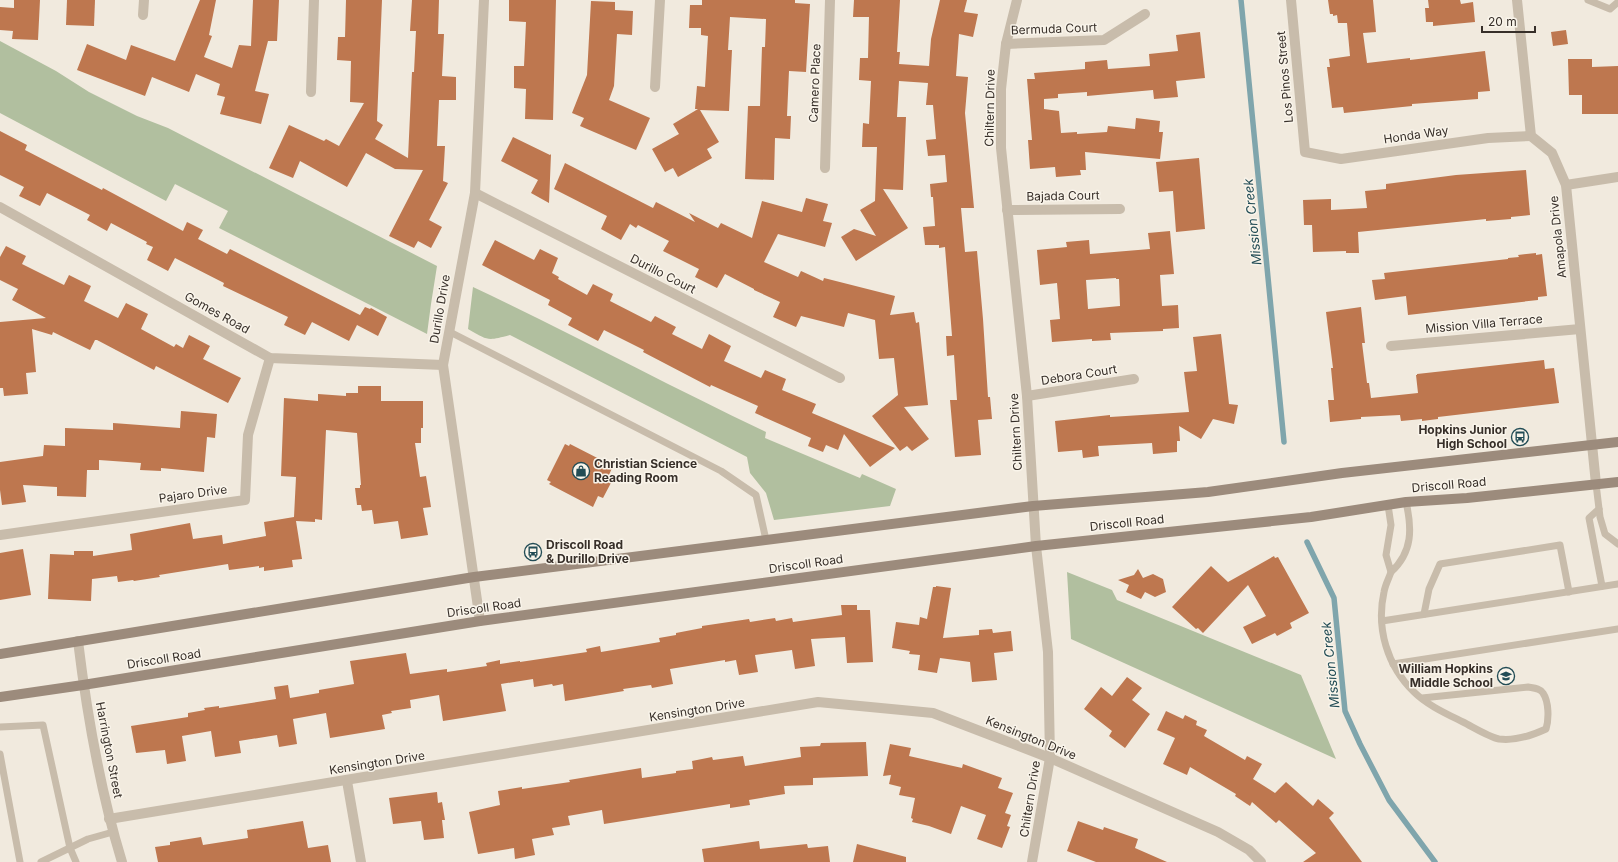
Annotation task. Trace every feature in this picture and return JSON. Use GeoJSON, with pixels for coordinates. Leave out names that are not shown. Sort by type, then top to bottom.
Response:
{"type":"FeatureCollection","features":[{"type":"Feature","properties":{"kind":"street"},"geometry":{"type":"LineString","coordinates":[[143,15],[144,0]]}},
{"type":"Feature","properties":{"kind":"street"},"geometry":{"type":"LineString","coordinates":[[311,92],[314,0]]}},
{"type":"Feature","properties":{"kind":"street","name":"Durillo Drive"},"geometry":{"type":"LineString","coordinates":[[480,621],[443,365],[475,193],[484,0]]}},
{"type":"Feature","properties":{"kind":"street"},"geometry":{"type":"LineString","coordinates":[[655,87],[660,0]]}},
{"type":"Feature","properties":{"kind":"street","name":"Camero Place"},"geometry":{"type":"LineString","coordinates":[[825,168],[830,0]]}},
{"type":"Feature","properties":{"kind":"street","name":"Chiltern Drive"},"geometry":{"type":"LineString","coordinates":[[1016,0],[1006,44],[1001,89],[1001,148],[1027,396],[1036,546],[1048,652],[1050,758],[1032,862]]}},
{"type":"Feature","properties":{"kind":"street","name":"Los Pinos Street"},"geometry":{"type":"LineString","coordinates":[[1291,0],[1306,152]]}},
{"type":"Feature","properties":{"kind":"street"},"geometry":{"type":"LineString","coordinates":[[1517,0],[1532,136]]}},
{"type":"Feature","properties":{"kind":"street","name":"Bermuda Court"},"geometry":{"type":"LineString","coordinates":[[1006,44],[1104,40],[1145,14]]}},
{"type":"Feature","properties":{"kind":"street","name":"Honda Way"},"geometry":{"type":"LineString","coordinates":[[1306,152],[1341,159],[1488,138],[1532,136]]}},
{"type":"Feature","properties":{"kind":"street","name":"Amapola Drive"},"geometry":{"type":"LineString","coordinates":[[1532,136],[1552,154],[1566,185],[1596,484]]}},
{"type":"Feature","properties":{"kind":"street"},"geometry":{"type":"LineString","coordinates":[[1566,185],[1618,177]]}},
{"type":"Feature","properties":{"kind":"street","name":"Durillo Court"},"geometry":{"type":"LineString","coordinates":[[475,193],[840,378]]}},
{"type":"Feature","properties":{"kind":"street","name":"Gomes Road"},"geometry":{"type":"LineString","coordinates":[[0,207],[270,358],[443,365]]}},
{"type":"Feature","properties":{"kind":"street","name":"Bajada Court"},"geometry":{"type":"LineString","coordinates":[[1008,210],[1120,209]]}},
{"type":"Feature","properties":{"kind":"street","name":"Mission Villa Terrace"},"geometry":{"type":"LineString","coordinates":[[1391,346],[1580,329]]}},
{"type":"Feature","properties":{"kind":"street","name":"Pajaro Drive"},"geometry":{"type":"LineString","coordinates":[[0,535],[245,500],[248,435],[270,358]]}},
{"type":"Feature","properties":{"kind":"street","name":"Debora Court"},"geometry":{"type":"LineString","coordinates":[[1027,396],[1134,380]]}},
{"type":"Feature","properties":{"kind":"street","name":"Driscoll Road"},"geometry":{"type":"LineString","coordinates":[[0,654],[474,577],[1033,506],[1208,492],[1342,473],[1618,442]]}},
{"type":"Feature","properties":{"kind":"street","name":"Driscoll Road"},"geometry":{"type":"LineString","coordinates":[[0,697],[480,621],[1036,546],[1311,517],[1406,502],[1467,498],[1618,482]]}},
{"type":"Feature","properties":{"kind":"street","name":"Harrington Street"},"geometry":{"type":"LineString","coordinates":[[78,641],[83,685],[109,819],[122,862]]}},
{"type":"Feature","properties":{"kind":"street","name":"Kensington Drive"},"geometry":{"type":"LineString","coordinates":[[109,819],[347,781],[818,702],[933,713],[1050,758],[1218,832],[1249,850],[1261,862]]}},
{"type":"Feature","properties":{"kind":"street"},"geometry":{"type":"LineString","coordinates":[[347,781],[361,862]]}},
{"type":"Feature","properties":{"kind":"lane"},"geometry":{"type":"LineString","coordinates":[[1588,0],[1610,9],[1618,2]]}},
{"type":"Feature","properties":{"kind":"lane"},"geometry":{"type":"LineString","coordinates":[[450,332],[721,471],[756,495],[766,540]]}},
{"type":"Feature","properties":{"kind":"lane"},"geometry":{"type":"LineString","coordinates":[[1596,484],[1599,509],[1605,534],[1618,544]]}},
{"type":"Feature","properties":{"kind":"lane"},"geometry":{"type":"LineString","coordinates":[[1406,502],[1411,525],[1409,542],[1399,565],[1391,572],[1384,590],[1382,608],[1382,630],[1388,656],[1397,672],[1414,693],[1439,710],[1499,738],[1517,738],[1538,733],[1546,729],[1549,721],[1546,700],[1543,693],[1539,689],[1528,687],[1422,698]]}},
{"type":"Feature","properties":{"kind":"lane"},"geometry":{"type":"LineString","coordinates":[[1388,505],[1391,525],[1386,555],[1391,572]]}},
{"type":"Feature","properties":{"kind":"lane"},"geometry":{"type":"LineString","coordinates":[[1599,509],[1590,518],[1602,586]]}},
{"type":"Feature","properties":{"kind":"lane"},"geometry":{"type":"LineString","coordinates":[[1424,614],[1429,589],[1440,564],[1560,545],[1568,592]]}},
{"type":"Feature","properties":{"kind":"lane"},"geometry":{"type":"LineString","coordinates":[[1382,621],[1618,584]]}},
{"type":"Feature","properties":{"kind":"lane"},"geometry":{"type":"LineString","coordinates":[[1393,664],[1618,629]]}},
{"type":"Feature","properties":{"kind":"lane"},"geometry":{"type":"LineString","coordinates":[[0,727],[43,725],[70,848],[76,862]]}},
{"type":"Feature","properties":{"kind":"lane"},"geometry":{"type":"LineString","coordinates":[[0,754],[20,862]]}},
{"type":"Feature","properties":{"kind":"lane"},"geometry":{"type":"LineString","coordinates":[[41,862],[88,839],[113,832]]}},
{"type":"Feature","properties":{"kind":"green space"},"geometry":{"type":"Polygon","coordinates":[[[0,41],[56,71],[89,92],[137,116],[168,128],[437,266],[427,334],[219,228],[228,211],[175,184],[166,201],[0,113],[0,41]]]}},
{"type":"Feature","properties":{"kind":"green space"},"geometry":{"type":"Polygon","coordinates":[[[473,287],[766,432],[765,438],[860,478],[862,474],[896,489],[890,506],[774,520],[766,493],[750,473],[747,457],[510,335],[488,339],[468,329],[473,287]]]}},
{"type":"Feature","properties":{"kind":"green space"},"geometry":{"type":"Polygon","coordinates":[[[1067,572],[1112,590],[1117,600],[1301,675],[1336,759],[1071,639],[1067,572]]]}},
{"type":"Feature","properties":{"kind":"building"},"geometry":{"type":"Polygon","coordinates":[[[14,0],[40,0],[38,40],[12,39],[13,31],[0,30],[0,7],[14,8],[14,0]]]}},
{"type":"Feature","properties":{"kind":"building"},"geometry":{"type":"Polygon","coordinates":[[[67,0],[95,0],[94,26],[66,25],[67,0]]]}},
{"type":"Feature","properties":{"kind":"building"},"geometry":{"type":"Polygon","coordinates":[[[200,0],[216,0],[209,35],[212,36],[204,57],[232,68],[239,45],[251,46],[253,0],[279,0],[277,41],[268,41],[255,91],[269,94],[261,124],[220,114],[225,97],[217,95],[220,84],[196,74],[189,92],[152,77],[145,96],[77,70],[87,44],[126,60],[131,45],[175,61],[200,0]]]}},
{"type":"Feature","properties":{"kind":"building"},"geometry":{"type":"Polygon","coordinates":[[[346,0],[382,0],[377,121],[383,125],[375,139],[408,158],[412,72],[414,72],[416,31],[410,31],[412,0],[439,0],[438,34],[444,34],[442,76],[456,77],[456,100],[439,100],[437,146],[445,146],[443,181],[448,183],[429,220],[442,227],[431,248],[418,241],[414,248],[389,236],[423,170],[395,169],[366,153],[347,187],[300,161],[293,178],[269,168],[289,125],[324,141],[326,139],[339,146],[364,103],[350,102],[351,61],[337,60],[338,37],[345,37],[346,0]]]}},
{"type":"Feature","properties":{"kind":"building"},"geometry":{"type":"Polygon","coordinates":[[[509,0],[556,0],[553,120],[525,119],[526,89],[514,88],[514,66],[524,66],[526,22],[509,21],[509,0]]]}},
{"type":"Feature","properties":{"kind":"building"},"geometry":{"type":"Polygon","coordinates":[[[702,0],[795,0],[795,3],[810,4],[806,72],[789,71],[787,116],[791,116],[790,139],[775,138],[774,180],[745,179],[748,106],[760,106],[762,47],[765,47],[766,19],[730,17],[728,50],[732,50],[729,111],[700,110],[719,142],[707,149],[712,158],[678,177],[673,168],[665,172],[652,149],[679,134],[673,124],[698,109],[695,109],[697,86],[705,87],[708,36],[701,35],[701,28],[689,28],[690,5],[702,5],[702,0]]]}},
{"type":"Feature","properties":{"kind":"building"},"geometry":{"type":"Polygon","coordinates":[[[854,0],[900,0],[897,52],[900,52],[899,64],[929,66],[931,39],[940,0],[967,0],[964,12],[978,14],[973,37],[959,34],[956,76],[968,77],[965,113],[974,208],[961,208],[965,252],[977,251],[988,397],[990,397],[992,419],[978,420],[981,455],[955,457],[950,400],[957,400],[954,355],[947,356],[946,336],[952,336],[945,247],[939,248],[939,245],[925,245],[923,227],[935,226],[933,197],[931,197],[930,184],[947,182],[945,155],[928,156],[926,140],[936,139],[933,105],[926,105],[928,83],[899,81],[897,117],[906,117],[903,190],[883,189],[908,228],[856,261],[841,237],[854,229],[876,236],[860,210],[875,201],[877,147],[862,147],[863,123],[869,124],[871,81],[859,80],[860,58],[868,58],[869,17],[853,17],[854,0]]]}},
{"type":"Feature","properties":{"kind":"building"},"geometry":{"type":"Polygon","coordinates":[[[1328,0],[1373,0],[1376,32],[1363,33],[1367,63],[1410,58],[1410,60],[1485,51],[1490,91],[1478,92],[1478,99],[1412,104],[1412,106],[1344,113],[1343,107],[1332,108],[1327,67],[1330,67],[1329,59],[1350,56],[1347,23],[1338,23],[1337,15],[1333,16],[1333,14],[1330,14],[1328,0]]]}},
{"type":"Feature","properties":{"kind":"building"},"geometry":{"type":"Polygon","coordinates":[[[1428,0],[1460,0],[1461,4],[1473,2],[1475,22],[1433,26],[1433,22],[1426,22],[1425,8],[1429,8],[1428,0]]]}},
{"type":"Feature","properties":{"kind":"building"},"geometry":{"type":"Polygon","coordinates":[[[591,1],[615,2],[615,10],[633,11],[632,35],[617,34],[614,86],[609,100],[650,118],[636,150],[580,126],[584,118],[572,113],[587,75],[591,1]]]}},
{"type":"Feature","properties":{"kind":"building"},"geometry":{"type":"Polygon","coordinates":[[[1566,30],[1568,44],[1553,46],[1551,32],[1566,30]]]}},
{"type":"Feature","properties":{"kind":"building"},"geometry":{"type":"Polygon","coordinates":[[[1200,32],[1205,78],[1176,81],[1178,97],[1154,99],[1153,90],[1087,96],[1087,92],[1058,94],[1058,98],[1044,99],[1044,109],[1059,111],[1061,133],[1077,132],[1077,134],[1107,132],[1108,126],[1135,129],[1136,118],[1160,121],[1159,132],[1163,132],[1160,159],[1085,152],[1086,170],[1080,170],[1081,175],[1056,177],[1055,167],[1030,169],[1028,140],[1032,140],[1027,79],[1035,79],[1034,73],[1085,69],[1085,62],[1107,60],[1108,69],[1150,66],[1149,54],[1178,51],[1176,35],[1200,32]]]}},
{"type":"Feature","properties":{"kind":"building"},"geometry":{"type":"Polygon","coordinates":[[[1568,59],[1592,59],[1592,67],[1618,66],[1618,114],[1582,114],[1582,95],[1569,95],[1568,59]]]}},
{"type":"Feature","properties":{"kind":"building"},"geometry":{"type":"Polygon","coordinates":[[[0,131],[27,145],[25,150],[102,190],[103,188],[183,231],[187,222],[203,230],[198,239],[227,254],[230,249],[360,315],[365,307],[371,308],[387,317],[378,336],[357,325],[349,341],[312,322],[305,335],[284,325],[288,317],[223,286],[224,283],[175,258],[168,271],[147,260],[153,247],[146,244],[147,242],[111,223],[107,231],[87,220],[90,215],[47,193],[40,206],[19,196],[24,187],[0,175],[0,131]]]}},
{"type":"Feature","properties":{"kind":"building"},"geometry":{"type":"Polygon","coordinates":[[[513,137],[550,155],[551,154],[549,203],[531,193],[538,180],[501,161],[513,137]]]}},
{"type":"Feature","properties":{"kind":"building"},"geometry":{"type":"Polygon","coordinates":[[[1199,158],[1205,229],[1176,232],[1173,191],[1159,192],[1156,162],[1199,158]]]}},
{"type":"Feature","properties":{"kind":"building"},"geometry":{"type":"Polygon","coordinates":[[[565,163],[653,208],[656,202],[695,222],[689,213],[718,228],[721,223],[752,238],[762,201],[802,212],[806,198],[828,204],[823,221],[832,223],[825,247],[778,234],[764,262],[798,277],[801,271],[823,281],[824,278],[895,296],[890,315],[914,312],[916,323],[919,322],[928,405],[904,407],[929,439],[912,451],[907,446],[900,451],[872,416],[898,395],[894,358],[879,359],[875,320],[848,313],[844,327],[801,316],[796,327],[773,317],[780,302],[725,274],[717,288],[695,277],[699,269],[663,251],[669,241],[638,225],[636,228],[630,224],[621,240],[601,229],[607,216],[554,189],[565,163]]]}},
{"type":"Feature","properties":{"kind":"building"},"geometry":{"type":"Polygon","coordinates":[[[1526,170],[1530,215],[1511,217],[1511,219],[1486,221],[1486,219],[1358,232],[1359,253],[1346,253],[1346,251],[1313,252],[1312,225],[1304,225],[1303,200],[1331,199],[1331,210],[1367,208],[1365,191],[1386,189],[1386,184],[1456,175],[1526,170]]]}},
{"type":"Feature","properties":{"kind":"building"},"geometry":{"type":"Polygon","coordinates":[[[1170,231],[1174,274],[1160,275],[1162,306],[1178,305],[1179,328],[1163,329],[1163,331],[1110,333],[1111,340],[1092,341],[1092,339],[1052,342],[1050,320],[1060,319],[1057,283],[1040,285],[1037,250],[1067,247],[1066,242],[1089,240],[1090,254],[1150,249],[1148,233],[1170,231]],[[1119,279],[1086,280],[1088,309],[1120,306],[1119,279]]]}},
{"type":"Feature","properties":{"kind":"building"},"geometry":{"type":"Polygon","coordinates":[[[495,240],[534,260],[540,249],[558,258],[552,273],[559,277],[558,279],[587,295],[593,284],[613,294],[610,301],[651,322],[655,316],[676,327],[672,334],[702,349],[709,334],[731,346],[724,361],[761,378],[765,370],[786,379],[782,390],[816,404],[812,413],[895,448],[870,467],[844,434],[838,450],[826,445],[823,452],[808,446],[811,438],[755,413],[758,406],[711,385],[710,387],[643,352],[644,350],[604,330],[598,341],[568,325],[572,318],[548,305],[550,300],[482,265],[495,240]]]}},
{"type":"Feature","properties":{"kind":"building"},"geometry":{"type":"Polygon","coordinates":[[[6,246],[26,256],[22,264],[64,285],[69,275],[91,286],[84,301],[118,318],[126,303],[148,314],[141,329],[174,347],[176,344],[183,348],[189,335],[210,346],[203,359],[241,378],[228,403],[156,366],[154,370],[97,340],[95,340],[90,350],[53,332],[52,335],[32,329],[36,372],[26,373],[28,394],[4,396],[3,388],[0,388],[0,322],[46,318],[12,300],[18,289],[0,280],[0,257],[6,246]]]}},
{"type":"Feature","properties":{"kind":"building"},"geometry":{"type":"Polygon","coordinates":[[[1536,253],[1536,255],[1542,254],[1547,296],[1538,297],[1538,300],[1408,315],[1406,296],[1375,300],[1372,280],[1385,279],[1384,273],[1508,259],[1519,257],[1518,255],[1536,253]]]}},
{"type":"Feature","properties":{"kind":"building"},"geometry":{"type":"Polygon","coordinates":[[[1361,307],[1365,343],[1362,343],[1367,383],[1369,383],[1371,398],[1418,393],[1417,374],[1544,360],[1545,369],[1554,368],[1559,403],[1438,417],[1438,419],[1422,421],[1422,419],[1401,421],[1400,415],[1361,417],[1361,419],[1330,422],[1328,400],[1334,400],[1331,368],[1333,368],[1326,312],[1361,307]]]}},
{"type":"Feature","properties":{"kind":"building"},"geometry":{"type":"Polygon","coordinates":[[[1221,334],[1229,404],[1238,405],[1234,424],[1213,419],[1201,439],[1179,426],[1180,441],[1177,441],[1177,452],[1153,454],[1152,443],[1098,446],[1099,456],[1083,458],[1082,450],[1058,452],[1055,421],[1110,415],[1110,417],[1189,412],[1184,372],[1197,371],[1193,337],[1221,334]]]}},
{"type":"Feature","properties":{"kind":"building"},"geometry":{"type":"Polygon","coordinates":[[[358,386],[381,386],[381,401],[423,401],[423,428],[421,428],[421,443],[415,443],[420,477],[426,476],[431,507],[423,508],[428,535],[401,539],[398,521],[374,524],[372,510],[362,511],[361,505],[357,505],[355,488],[360,488],[361,485],[357,433],[326,430],[322,520],[315,519],[315,522],[296,521],[302,559],[292,560],[293,567],[264,571],[264,567],[259,568],[259,566],[229,570],[228,564],[159,575],[160,577],[134,581],[118,582],[117,576],[92,579],[91,601],[48,599],[50,554],[74,555],[74,551],[93,551],[93,556],[132,550],[130,534],[190,523],[193,539],[222,535],[223,544],[266,536],[264,522],[294,517],[296,477],[281,476],[284,398],[318,401],[318,394],[346,396],[346,393],[358,393],[358,386]]]}},
{"type":"Feature","properties":{"kind":"building"},"geometry":{"type":"Polygon","coordinates":[[[181,411],[217,414],[215,438],[207,437],[204,472],[161,468],[161,471],[140,470],[141,463],[99,460],[99,470],[87,470],[86,497],[57,496],[57,487],[23,485],[26,502],[2,505],[0,490],[0,462],[43,456],[44,445],[65,446],[65,428],[113,430],[113,423],[180,428],[181,411]]]}},
{"type":"Feature","properties":{"kind":"building","name":"Christian Science Reading Room"},"geometry":{"type":"Polygon","coordinates":[[[565,444],[569,446],[570,444],[613,466],[608,477],[613,479],[603,498],[598,496],[593,507],[549,484],[551,482],[547,480],[565,444]]]}},
{"type":"Feature","properties":{"kind":"building"},"geometry":{"type":"Polygon","coordinates":[[[23,549],[31,595],[0,600],[0,553],[23,549]]]}},
{"type":"Feature","properties":{"kind":"building"},"geometry":{"type":"Polygon","coordinates":[[[1274,556],[1275,558],[1278,557],[1309,613],[1290,623],[1292,628],[1277,636],[1275,633],[1252,644],[1243,627],[1266,616],[1248,585],[1203,633],[1198,628],[1196,629],[1172,607],[1211,566],[1228,582],[1274,556]]]}},
{"type":"Feature","properties":{"kind":"building"},"geometry":{"type":"Polygon","coordinates":[[[1138,569],[1143,578],[1153,574],[1163,579],[1166,592],[1155,597],[1145,592],[1141,599],[1126,592],[1129,585],[1118,580],[1134,575],[1138,569]]]}},
{"type":"Feature","properties":{"kind":"building"},"geometry":{"type":"Polygon","coordinates":[[[933,587],[951,588],[943,638],[979,635],[979,630],[992,629],[993,633],[1011,631],[1013,651],[994,653],[997,680],[972,682],[970,662],[940,658],[937,673],[918,670],[920,655],[909,654],[910,651],[892,648],[896,622],[919,625],[920,617],[927,619],[933,587]]]}},
{"type":"Feature","properties":{"kind":"building"},"geometry":{"type":"Polygon","coordinates":[[[841,605],[857,605],[857,610],[870,610],[873,662],[847,663],[845,637],[811,639],[815,666],[795,669],[792,650],[755,655],[758,672],[739,675],[736,660],[725,662],[725,660],[670,669],[673,684],[652,688],[651,685],[623,689],[624,691],[565,701],[563,684],[534,687],[533,679],[501,684],[506,711],[443,721],[439,695],[410,700],[411,708],[391,711],[392,713],[382,715],[385,729],[330,738],[326,713],[293,719],[297,744],[279,747],[277,735],[239,741],[241,753],[215,757],[211,731],[182,736],[186,761],[167,764],[165,750],[136,753],[131,726],[188,717],[188,713],[205,710],[204,708],[219,706],[219,708],[276,699],[274,687],[288,685],[290,698],[319,693],[319,690],[354,684],[350,661],[406,653],[410,674],[447,669],[447,672],[487,666],[486,663],[500,660],[500,664],[520,662],[587,652],[586,649],[600,646],[601,652],[660,642],[659,638],[702,628],[702,626],[749,619],[750,622],[775,618],[776,621],[792,618],[793,622],[842,615],[841,605]]]}},
{"type":"Feature","properties":{"kind":"building"},"geometry":{"type":"Polygon","coordinates":[[[1127,677],[1142,688],[1132,700],[1150,714],[1125,748],[1109,736],[1112,731],[1084,709],[1101,687],[1112,696],[1127,677]]]}},
{"type":"Feature","properties":{"kind":"building"},"geometry":{"type":"Polygon","coordinates":[[[1166,711],[1183,719],[1185,715],[1197,721],[1196,725],[1207,730],[1204,736],[1245,760],[1247,756],[1262,764],[1253,779],[1275,793],[1286,782],[1313,806],[1318,799],[1334,813],[1329,818],[1362,862],[1303,862],[1316,853],[1279,820],[1276,823],[1252,802],[1250,806],[1235,796],[1236,794],[1190,767],[1187,775],[1163,764],[1175,738],[1157,730],[1166,711]]]}},
{"type":"Feature","properties":{"kind":"building"},"geometry":{"type":"Polygon","coordinates":[[[866,742],[868,776],[813,778],[813,785],[784,786],[785,794],[749,800],[750,805],[730,808],[730,804],[604,824],[602,810],[568,816],[570,825],[552,828],[554,835],[532,839],[535,855],[515,859],[514,848],[478,854],[469,812],[500,805],[498,791],[570,782],[569,780],[641,768],[642,778],[676,773],[676,771],[693,769],[692,761],[712,757],[713,760],[743,756],[745,766],[801,757],[800,747],[820,746],[821,743],[866,742]]]}},
{"type":"Feature","properties":{"kind":"building"},"geometry":{"type":"Polygon","coordinates":[[[890,744],[911,748],[909,756],[962,768],[963,764],[1002,778],[998,788],[1013,793],[1005,813],[1011,815],[1007,826],[1010,827],[1002,848],[977,839],[986,815],[961,806],[951,834],[912,822],[913,819],[911,818],[915,798],[899,795],[901,787],[889,784],[891,775],[883,776],[890,744]]]}},
{"type":"Feature","properties":{"kind":"building"},"geometry":{"type":"Polygon","coordinates":[[[437,792],[438,803],[442,802],[445,820],[442,820],[444,838],[424,840],[421,821],[393,824],[389,798],[437,792]]]}},
{"type":"Feature","properties":{"kind":"building"},"geometry":{"type":"Polygon","coordinates":[[[303,821],[308,848],[328,845],[331,862],[158,862],[155,847],[170,845],[170,842],[201,837],[203,845],[248,838],[247,830],[303,821]]]}},
{"type":"Feature","properties":{"kind":"building"},"geometry":{"type":"Polygon","coordinates":[[[1078,821],[1103,830],[1104,827],[1138,839],[1135,848],[1167,862],[1096,862],[1067,851],[1078,821]]]}},
{"type":"Feature","properties":{"kind":"building"},"geometry":{"type":"Polygon","coordinates":[[[759,841],[760,849],[807,844],[808,848],[828,846],[830,862],[704,862],[702,849],[759,841]]]}},
{"type":"Feature","properties":{"kind":"building"},"geometry":{"type":"Polygon","coordinates":[[[857,844],[906,857],[906,862],[853,862],[857,844]]]}},
{"type":"Feature","properties":{"kind":"waterway","name":"Mission Creek"},"geometry":{"type":"LineString","coordinates":[[1241,0],[1284,442]]}},
{"type":"Feature","properties":{"kind":"waterway","name":"Mission Creek"},"geometry":{"type":"LineString","coordinates":[[1307,542],[1334,598],[1345,711],[1389,800],[1435,862]]}},
{"type":"Feature","properties":{"kind":"place","name":"Hopkins Junior High School"},"geometry":{"type":"Point","coordinates":[1520,437]}},
{"type":"Feature","properties":{"kind":"place","name":"Christian Science Reading Room"},"geometry":{"type":"Point","coordinates":[581,471]}},
{"type":"Feature","properties":{"kind":"place","name":"Driscoll Road & Durillo Drive"},"geometry":{"type":"Point","coordinates":[533,552]}},
{"type":"Feature","properties":{"kind":"place","name":"William Hopkins Middle School"},"geometry":{"type":"Point","coordinates":[1506,676]}}]}
